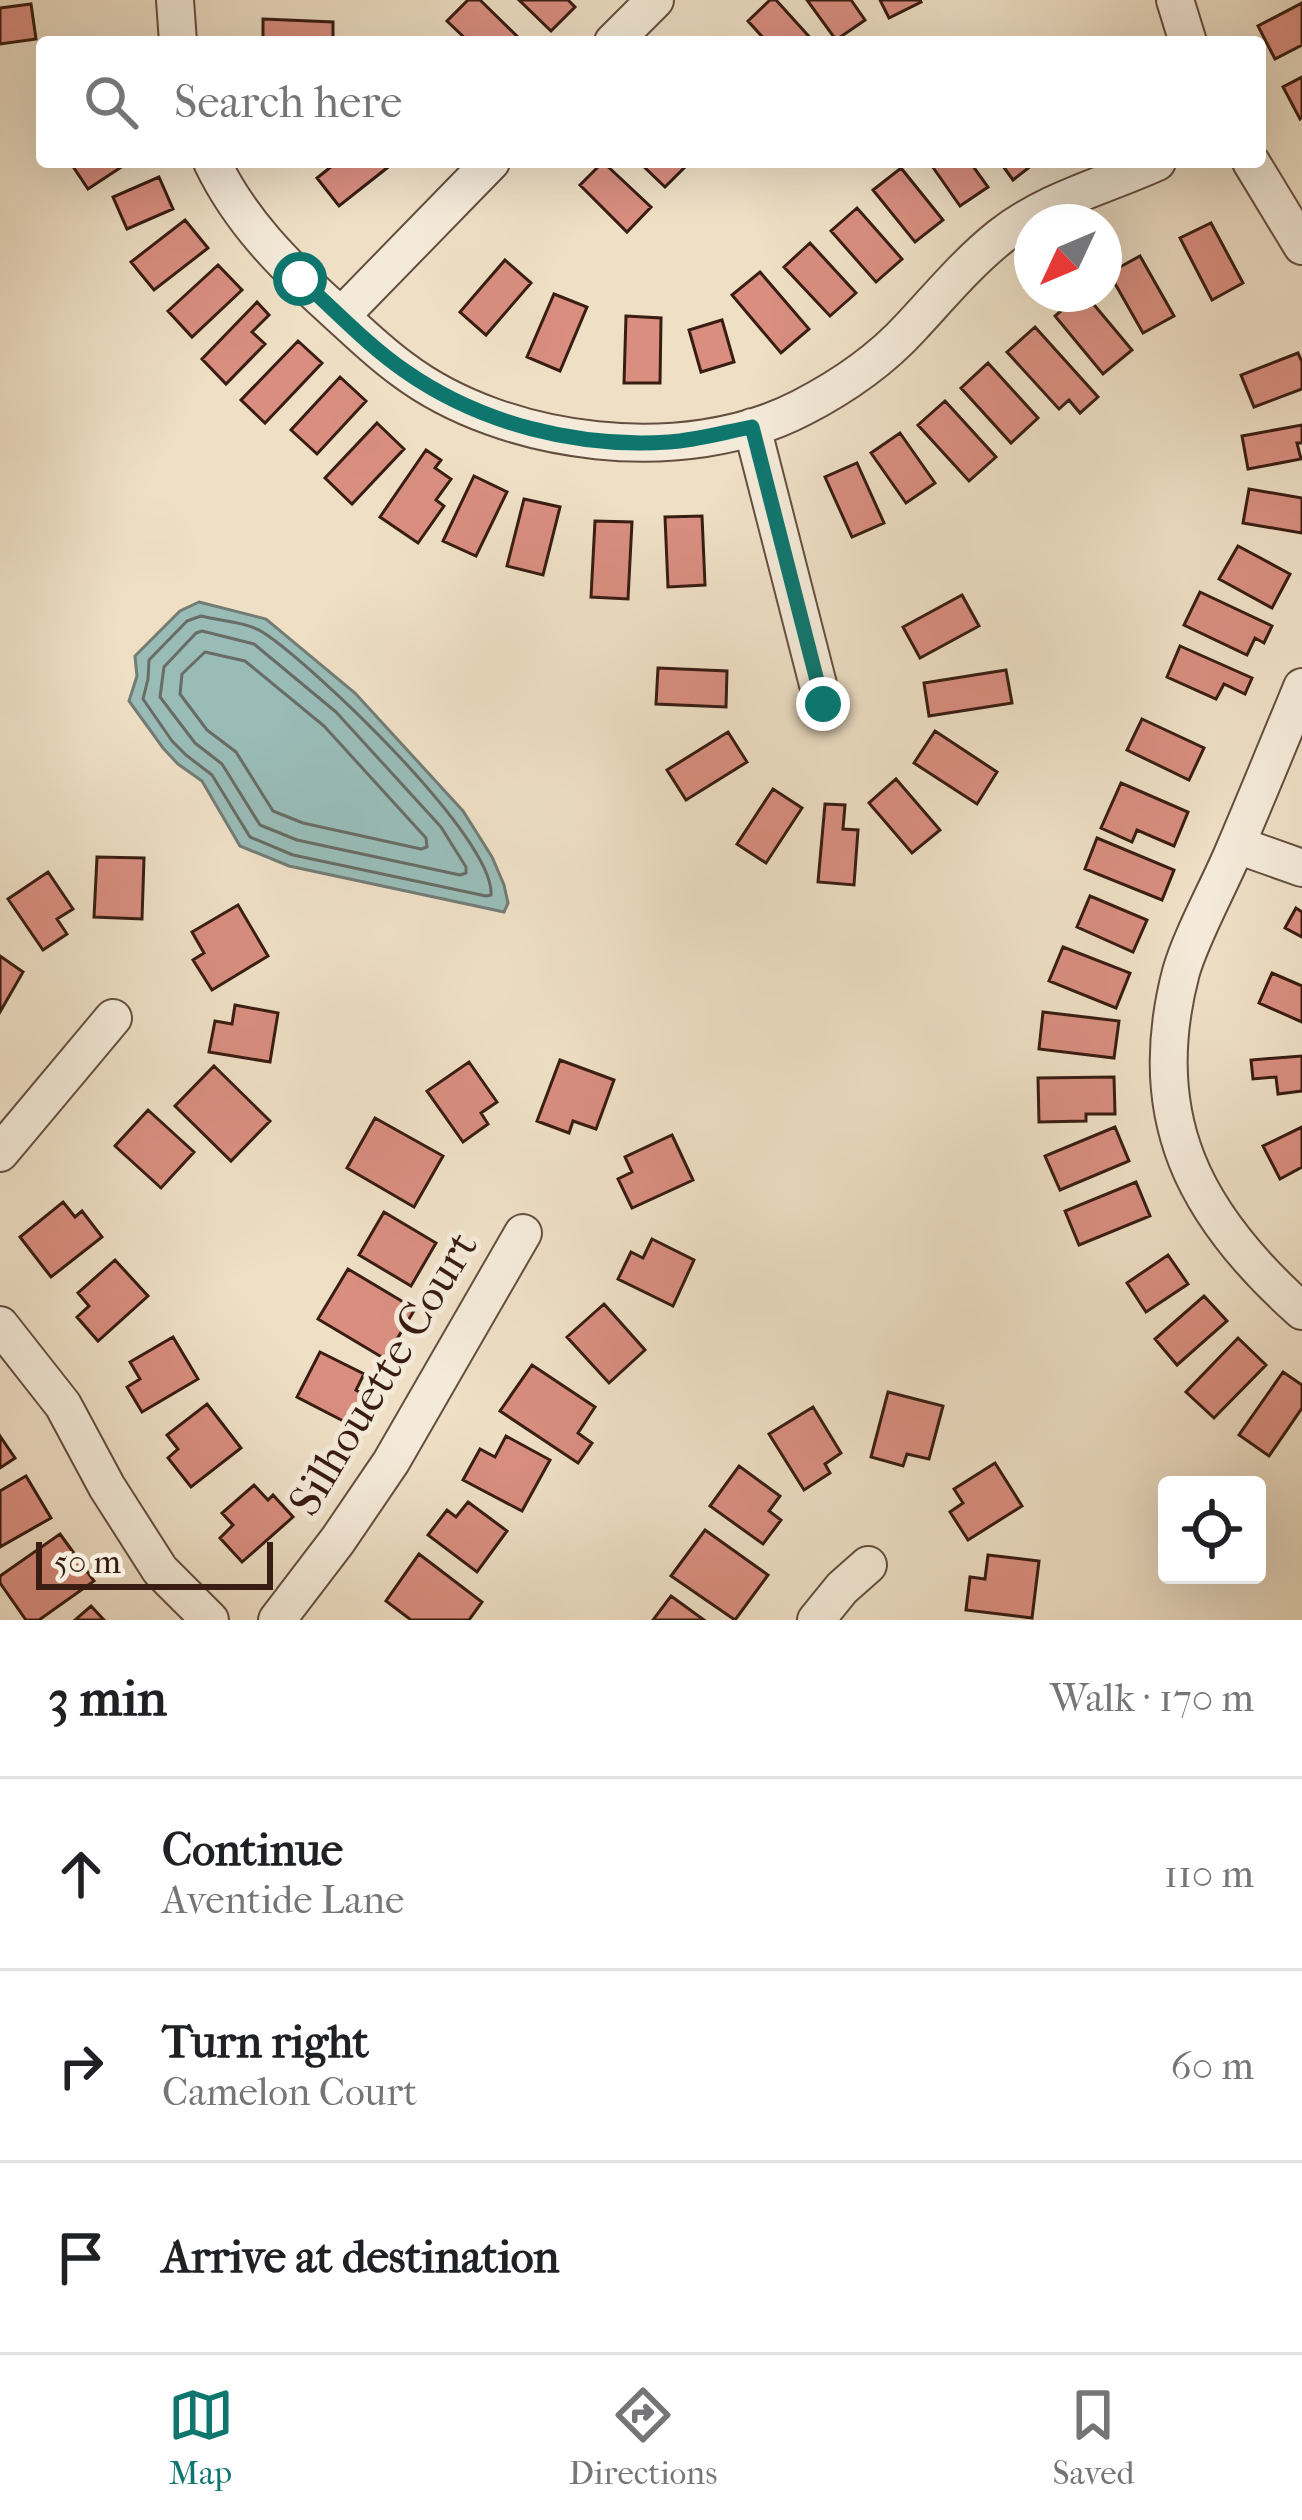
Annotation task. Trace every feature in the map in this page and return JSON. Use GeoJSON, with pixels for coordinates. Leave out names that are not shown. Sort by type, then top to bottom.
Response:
{"type":"FeatureCollection","features":[{"type":"Feature","properties":{"kind":"street"},"geometry":{"type":"LineString","coordinates":[[176,0],[178,36]]}},
{"type":"Feature","properties":{"kind":"street"},"geometry":{"type":"LineString","coordinates":[[619,36],[656,0]]}},
{"type":"Feature","properties":{"kind":"street"},"geometry":{"type":"LineString","coordinates":[[1174,0],[1186,36]]}},
{"type":"Feature","properties":{"kind":"street"},"geometry":{"type":"LineString","coordinates":[[215,168],[267,245],[403,370],[488,415],[579,439],[626,443],[673,442],[752,427],[796,411],[876,361],[1001,236],[1040,211],[1143,168]]}},
{"type":"Feature","properties":{"kind":"street"},"geometry":{"type":"LineString","coordinates":[[341,316],[485,168]]}},
{"type":"Feature","properties":{"kind":"street"},"geometry":{"type":"LineString","coordinates":[[1255,168],[1302,246]]}},
{"type":"Feature","properties":{"kind":"street"},"geometry":{"type":"LineString","coordinates":[[752,427],[823,704]]}},
{"type":"Feature","properties":{"kind":"street"},"geometry":{"type":"LineString","coordinates":[[1302,687],[1182,970],[1166,1059],[1171,1107],[1183,1152],[1203,1195],[1239,1248],[1302,1311]]}},
{"type":"Feature","properties":{"kind":"street"},"geometry":{"type":"LineString","coordinates":[[1237,845],[1302,868]]}},
{"type":"Feature","properties":{"kind":"street"},"geometry":{"type":"LineString","coordinates":[[0,1153],[113,1018]]}},
{"type":"Feature","properties":{"kind":"street","name":"Silhouette Court"},"geometry":{"type":"LineString","coordinates":[[277,1620],[391,1462],[524,1233]]}},
{"type":"Feature","properties":{"kind":"street"},"geometry":{"type":"LineString","coordinates":[[0,1325],[63,1405],[107,1487],[160,1570],[210,1620]]}},
{"type":"Feature","properties":{"kind":"street"},"geometry":{"type":"LineString","coordinates":[[816,1620],[868,1565]]}},
{"type":"Feature","properties":{"kind":"water"},"geometry":{"type":"Polygon","coordinates":[[[199,602],[266,619],[355,693],[463,811],[504,885],[508,903],[504,912],[289,866],[240,846],[202,781],[163,748],[129,701],[137,676],[135,656],[180,611],[199,602]]]}},
{"type":"Feature","properties":{"kind":"building"},"geometry":{"type":"Polygon","coordinates":[[[468,0],[480,0],[517,36],[463,36],[447,21],[468,0]]]}},
{"type":"Feature","properties":{"kind":"building"},"geometry":{"type":"Polygon","coordinates":[[[519,0],[568,0],[575,7],[551,31],[519,0]]]}},
{"type":"Feature","properties":{"kind":"building"},"geometry":{"type":"Polygon","coordinates":[[[770,0],[776,0],[809,36],[762,36],[748,21],[770,0]]]}},
{"type":"Feature","properties":{"kind":"building"},"geometry":{"type":"Polygon","coordinates":[[[807,0],[851,0],[865,20],[842,36],[833,36],[807,0]]]}},
{"type":"Feature","properties":{"kind":"building"},"geometry":{"type":"Polygon","coordinates":[[[880,0],[920,0],[921,2],[889,18],[880,0]]]}},
{"type":"Feature","properties":{"kind":"building"},"geometry":{"type":"Polygon","coordinates":[[[1302,3],[1302,45],[1275,59],[1258,26],[1302,3]]]}},
{"type":"Feature","properties":{"kind":"building"},"geometry":{"type":"Polygon","coordinates":[[[31,4],[36,39],[0,44],[0,8],[31,4]]]}},
{"type":"Feature","properties":{"kind":"building"},"geometry":{"type":"Polygon","coordinates":[[[263,19],[333,22],[333,36],[263,36],[263,19]]]}},
{"type":"Feature","properties":{"kind":"building"},"geometry":{"type":"Polygon","coordinates":[[[1302,77],[1302,117],[1300,119],[1283,87],[1302,77]]]}},
{"type":"Feature","properties":{"kind":"building"},"geometry":{"type":"Polygon","coordinates":[[[74,168],[120,168],[88,189],[74,168]]]}},
{"type":"Feature","properties":{"kind":"building"},"geometry":{"type":"Polygon","coordinates":[[[330,168],[387,168],[339,206],[317,178],[330,168]]]}},
{"type":"Feature","properties":{"kind":"building"},"geometry":{"type":"Polygon","coordinates":[[[597,168],[609,168],[651,207],[627,232],[580,185],[597,168]]]}},
{"type":"Feature","properties":{"kind":"building"},"geometry":{"type":"Polygon","coordinates":[[[645,168],[684,168],[665,187],[645,168]]]}},
{"type":"Feature","properties":{"kind":"building"},"geometry":{"type":"Polygon","coordinates":[[[901,168],[943,220],[915,242],[873,190],[901,168]]]}},
{"type":"Feature","properties":{"kind":"building"},"geometry":{"type":"Polygon","coordinates":[[[933,168],[974,168],[988,187],[960,206],[933,168]]]}},
{"type":"Feature","properties":{"kind":"building"},"geometry":{"type":"Polygon","coordinates":[[[1004,168],[1028,168],[1013,180],[1004,168]]]}},
{"type":"Feature","properties":{"kind":"building"},"geometry":{"type":"Polygon","coordinates":[[[159,177],[173,209],[127,229],[113,197],[159,177]]]}},
{"type":"Feature","properties":{"kind":"building"},"geometry":{"type":"Polygon","coordinates":[[[857,208],[902,259],[876,282],[831,231],[857,208]]]}},
{"type":"Feature","properties":{"kind":"building"},"geometry":{"type":"Polygon","coordinates":[[[185,220],[208,248],[154,290],[131,262],[185,220]]]}},
{"type":"Feature","properties":{"kind":"building"},"geometry":{"type":"Polygon","coordinates":[[[1211,223],[1243,283],[1212,300],[1180,238],[1211,223]]]}},
{"type":"Feature","properties":{"kind":"building"},"geometry":{"type":"Polygon","coordinates":[[[810,243],[856,293],[830,316],[784,267],[810,243]]]}},
{"type":"Feature","properties":{"kind":"building"},"geometry":{"type":"Polygon","coordinates":[[[1140,256],[1174,316],[1143,333],[1122,296],[1122,266],[1140,256]]]}},
{"type":"Feature","properties":{"kind":"building"},"geometry":{"type":"Polygon","coordinates":[[[505,260],[531,283],[486,335],[460,312],[505,260]]]}},
{"type":"Feature","properties":{"kind":"building"},"geometry":{"type":"Polygon","coordinates":[[[218,265],[242,290],[192,337],[168,311],[218,265]]]}},
{"type":"Feature","properties":{"kind":"building"},"geometry":{"type":"Polygon","coordinates":[[[760,272],[809,329],[781,353],[732,295],[760,272]]]}},
{"type":"Feature","properties":{"kind":"building"},"geometry":{"type":"Polygon","coordinates":[[[554,294],[587,307],[560,371],[527,357],[554,294]]]}},
{"type":"Feature","properties":{"kind":"building"},"geometry":{"type":"Polygon","coordinates":[[[257,302],[269,315],[252,332],[265,344],[226,384],[202,359],[257,302]]]}},
{"type":"Feature","properties":{"kind":"building"},"geometry":{"type":"Polygon","coordinates":[[[1100,312],[1132,350],[1103,374],[1055,316],[1100,312]]]}},
{"type":"Feature","properties":{"kind":"building"},"geometry":{"type":"Polygon","coordinates":[[[626,316],[661,318],[660,383],[624,383],[626,316]]]}},
{"type":"Feature","properties":{"kind":"building"},"geometry":{"type":"Polygon","coordinates":[[[722,320],[734,362],[701,372],[689,330],[722,320]]]}},
{"type":"Feature","properties":{"kind":"building"},"geometry":{"type":"Polygon","coordinates":[[[1035,327],[1098,397],[1080,413],[1069,400],[1059,409],[1007,352],[1035,327]]]}},
{"type":"Feature","properties":{"kind":"building"},"geometry":{"type":"Polygon","coordinates":[[[298,341],[322,363],[265,423],[241,400],[298,341]]]}},
{"type":"Feature","properties":{"kind":"building"},"geometry":{"type":"Polygon","coordinates":[[[1298,353],[1302,389],[1254,407],[1241,375],[1298,353]]]}},
{"type":"Feature","properties":{"kind":"building"},"geometry":{"type":"Polygon","coordinates":[[[988,363],[1038,418],[1011,443],[961,388],[988,363]]]}},
{"type":"Feature","properties":{"kind":"building"},"geometry":{"type":"Polygon","coordinates":[[[340,377],[366,401],[317,454],[291,430],[340,377]]]}},
{"type":"Feature","properties":{"kind":"building"},"geometry":{"type":"Polygon","coordinates":[[[945,401],[996,457],[969,481],[918,425],[945,401]]]}},
{"type":"Feature","properties":{"kind":"building"},"geometry":{"type":"Polygon","coordinates":[[[377,423],[404,449],[352,504],[325,478],[377,423]]]}},
{"type":"Feature","properties":{"kind":"building"},"geometry":{"type":"Polygon","coordinates":[[[1302,425],[1302,443],[1297,443],[1301,459],[1248,469],[1242,436],[1302,425]]]}},
{"type":"Feature","properties":{"kind":"building"},"geometry":{"type":"Polygon","coordinates":[[[900,433],[935,483],[906,503],[871,453],[900,433]]]}},
{"type":"Feature","properties":{"kind":"building"},"geometry":{"type":"Polygon","coordinates":[[[426,450],[441,460],[435,468],[451,479],[436,500],[444,506],[418,543],[380,517],[426,450]]]}},
{"type":"Feature","properties":{"kind":"building"},"geometry":{"type":"Polygon","coordinates":[[[857,463],[884,523],[852,537],[825,477],[857,463]]]}},
{"type":"Feature","properties":{"kind":"building"},"geometry":{"type":"Polygon","coordinates":[[[474,476],[507,492],[476,556],[443,541],[474,476]]]}},
{"type":"Feature","properties":{"kind":"building"},"geometry":{"type":"Polygon","coordinates":[[[1249,489],[1302,498],[1302,533],[1243,523],[1249,489]]]}},
{"type":"Feature","properties":{"kind":"building"},"geometry":{"type":"Polygon","coordinates":[[[524,499],[560,507],[543,575],[507,566],[524,499]]]}},
{"type":"Feature","properties":{"kind":"building"},"geometry":{"type":"Polygon","coordinates":[[[702,516],[705,585],[668,587],[665,517],[702,516]]]}},
{"type":"Feature","properties":{"kind":"building"},"geometry":{"type":"Polygon","coordinates":[[[595,521],[632,522],[628,599],[591,597],[595,521]]]}},
{"type":"Feature","properties":{"kind":"building"},"geometry":{"type":"Polygon","coordinates":[[[1238,546],[1290,574],[1272,608],[1219,579],[1238,546]]]}},
{"type":"Feature","properties":{"kind":"building"},"geometry":{"type":"Polygon","coordinates":[[[1200,592],[1272,626],[1264,643],[1255,638],[1247,655],[1184,625],[1200,592]]]}},
{"type":"Feature","properties":{"kind":"building"},"geometry":{"type":"Polygon","coordinates":[[[962,595],[979,626],[920,658],[903,627],[962,595]]]}},
{"type":"Feature","properties":{"kind":"building"},"geometry":{"type":"Polygon","coordinates":[[[1180,646],[1252,678],[1245,694],[1224,684],[1216,699],[1167,677],[1180,646]]]}},
{"type":"Feature","properties":{"kind":"building"},"geometry":{"type":"Polygon","coordinates":[[[658,668],[727,671],[726,707],[656,704],[658,668]]]}},
{"type":"Feature","properties":{"kind":"building"},"geometry":{"type":"Polygon","coordinates":[[[1006,670],[1012,703],[929,716],[924,683],[1006,670]]]}},
{"type":"Feature","properties":{"kind":"building"},"geometry":{"type":"Polygon","coordinates":[[[1142,719],[1204,748],[1189,780],[1127,750],[1142,719]]]}},
{"type":"Feature","properties":{"kind":"building"},"geometry":{"type":"Polygon","coordinates":[[[935,731],[997,772],[977,804],[914,763],[935,731]]]}},
{"type":"Feature","properties":{"kind":"building"},"geometry":{"type":"Polygon","coordinates":[[[728,732],[747,762],[686,800],[667,770],[728,732]]]}},
{"type":"Feature","properties":{"kind":"building"},"geometry":{"type":"Polygon","coordinates":[[[896,779],[940,830],[912,853],[869,803],[896,779]]]}},
{"type":"Feature","properties":{"kind":"building"},"geometry":{"type":"Polygon","coordinates":[[[1121,783],[1188,812],[1174,846],[1137,830],[1132,842],[1101,828],[1121,783]]]}},
{"type":"Feature","properties":{"kind":"building"},"geometry":{"type":"Polygon","coordinates":[[[773,789],[802,808],[766,863],[737,844],[773,789]]]}},
{"type":"Feature","properties":{"kind":"building"},"geometry":{"type":"Polygon","coordinates":[[[825,804],[845,805],[843,829],[858,830],[854,885],[818,882],[825,804]]]}},
{"type":"Feature","properties":{"kind":"building"},"geometry":{"type":"Polygon","coordinates":[[[1097,838],[1174,870],[1162,900],[1085,869],[1097,838]]]}},
{"type":"Feature","properties":{"kind":"building"},"geometry":{"type":"Polygon","coordinates":[[[97,857],[144,858],[142,919],[94,917],[97,857]]]}},
{"type":"Feature","properties":{"kind":"building"},"geometry":{"type":"Polygon","coordinates":[[[48,872],[73,909],[57,919],[67,934],[43,950],[8,899],[48,872]]]}},
{"type":"Feature","properties":{"kind":"building"},"geometry":{"type":"Polygon","coordinates":[[[1090,896],[1147,920],[1133,952],[1077,927],[1090,896]]]}},
{"type":"Feature","properties":{"kind":"building"},"geometry":{"type":"Polygon","coordinates":[[[238,905],[268,956],[212,990],[193,960],[204,953],[192,932],[238,905]]]}},
{"type":"Feature","properties":{"kind":"building"},"geometry":{"type":"Polygon","coordinates":[[[1296,908],[1302,912],[1302,937],[1285,928],[1296,908]]]}},
{"type":"Feature","properties":{"kind":"building"},"geometry":{"type":"Polygon","coordinates":[[[1063,947],[1130,973],[1116,1008],[1049,981],[1063,947]]]}},
{"type":"Feature","properties":{"kind":"building"},"geometry":{"type":"Polygon","coordinates":[[[0,956],[23,972],[0,1012],[0,956]]]}},
{"type":"Feature","properties":{"kind":"building"},"geometry":{"type":"Polygon","coordinates":[[[1272,973],[1302,986],[1302,1022],[1259,1003],[1272,973]]]}},
{"type":"Feature","properties":{"kind":"building"},"geometry":{"type":"Polygon","coordinates":[[[235,1005],[278,1013],[270,1062],[209,1052],[215,1021],[232,1024],[235,1005]]]}},
{"type":"Feature","properties":{"kind":"building"},"geometry":{"type":"Polygon","coordinates":[[[1043,1012],[1119,1021],[1114,1058],[1039,1049],[1043,1012]]]}},
{"type":"Feature","properties":{"kind":"building"},"geometry":{"type":"Polygon","coordinates":[[[1302,1056],[1302,1091],[1278,1094],[1276,1077],[1253,1079],[1251,1060],[1302,1056]]]}},
{"type":"Feature","properties":{"kind":"building"},"geometry":{"type":"Polygon","coordinates":[[[560,1060],[614,1080],[596,1129],[573,1121],[569,1133],[537,1121],[560,1060]]]}},
{"type":"Feature","properties":{"kind":"building"},"geometry":{"type":"Polygon","coordinates":[[[469,1062],[497,1102],[481,1113],[488,1124],[463,1142],[427,1091],[469,1062]]]}},
{"type":"Feature","properties":{"kind":"building"},"geometry":{"type":"Polygon","coordinates":[[[214,1066],[270,1121],[231,1161],[175,1106],[214,1066]]]}},
{"type":"Feature","properties":{"kind":"building"},"geometry":{"type":"Polygon","coordinates":[[[1114,1077],[1115,1114],[1086,1114],[1086,1121],[1039,1122],[1038,1078],[1114,1077]]]}},
{"type":"Feature","properties":{"kind":"building"},"geometry":{"type":"Polygon","coordinates":[[[148,1110],[194,1152],[161,1188],[115,1146],[148,1110]]]}},
{"type":"Feature","properties":{"kind":"building"},"geometry":{"type":"Polygon","coordinates":[[[375,1118],[443,1156],[414,1207],[347,1168],[375,1118]]]}},
{"type":"Feature","properties":{"kind":"building"},"geometry":{"type":"Polygon","coordinates":[[[1115,1127],[1129,1161],[1060,1190],[1045,1156],[1115,1127]]]}},
{"type":"Feature","properties":{"kind":"building"},"geometry":{"type":"Polygon","coordinates":[[[1302,1127],[1302,1167],[1280,1179],[1263,1146],[1302,1127]]]}},
{"type":"Feature","properties":{"kind":"building"},"geometry":{"type":"Polygon","coordinates":[[[672,1135],[693,1180],[632,1208],[618,1179],[632,1172],[625,1157],[672,1135]]]}},
{"type":"Feature","properties":{"kind":"building"},"geometry":{"type":"Polygon","coordinates":[[[1136,1182],[1150,1216],[1079,1245],[1065,1211],[1136,1182]]]}},
{"type":"Feature","properties":{"kind":"building"},"geometry":{"type":"Polygon","coordinates":[[[63,1202],[75,1217],[82,1211],[102,1237],[51,1277],[20,1237],[63,1202]]]}},
{"type":"Feature","properties":{"kind":"building"},"geometry":{"type":"Polygon","coordinates":[[[384,1212],[436,1243],[411,1286],[359,1255],[384,1212]]]}},
{"type":"Feature","properties":{"kind":"building"},"geometry":{"type":"Polygon","coordinates":[[[652,1239],[694,1260],[673,1306],[618,1279],[631,1252],[643,1258],[652,1239]]]}},
{"type":"Feature","properties":{"kind":"building"},"geometry":{"type":"Polygon","coordinates":[[[1168,1255],[1188,1284],[1146,1312],[1127,1283],[1168,1255]]]}},
{"type":"Feature","properties":{"kind":"building"},"geometry":{"type":"Polygon","coordinates":[[[115,1260],[148,1296],[98,1341],[77,1317],[89,1306],[78,1293],[115,1260]]]}},
{"type":"Feature","properties":{"kind":"building"},"geometry":{"type":"Polygon","coordinates":[[[348,1269],[415,1309],[385,1359],[318,1319],[348,1269]]]}},
{"type":"Feature","properties":{"kind":"building"},"geometry":{"type":"Polygon","coordinates":[[[1204,1296],[1227,1321],[1177,1365],[1155,1339],[1204,1296]]]}},
{"type":"Feature","properties":{"kind":"building"},"geometry":{"type":"Polygon","coordinates":[[[604,1304],[645,1350],[609,1383],[567,1337],[604,1304]]]}},
{"type":"Feature","properties":{"kind":"building"},"geometry":{"type":"Polygon","coordinates":[[[173,1337],[198,1379],[142,1412],[127,1387],[140,1379],[130,1362],[173,1337]]]}},
{"type":"Feature","properties":{"kind":"building"},"geometry":{"type":"Polygon","coordinates":[[[1238,1338],[1266,1365],[1214,1418],[1186,1392],[1238,1338]]]}},
{"type":"Feature","properties":{"kind":"building"},"geometry":{"type":"Polygon","coordinates":[[[320,1352],[364,1374],[356,1390],[368,1396],[353,1426],[297,1397],[320,1352]]]}},
{"type":"Feature","properties":{"kind":"building"},"geometry":{"type":"Polygon","coordinates":[[[532,1365],[595,1407],[578,1433],[592,1443],[578,1463],[500,1411],[532,1365]]]}},
{"type":"Feature","properties":{"kind":"building"},"geometry":{"type":"Polygon","coordinates":[[[1283,1372],[1302,1385],[1302,1408],[1269,1456],[1239,1435],[1283,1372]]]}},
{"type":"Feature","properties":{"kind":"building"},"geometry":{"type":"Polygon","coordinates":[[[888,1392],[943,1406],[929,1459],[907,1454],[903,1466],[871,1457],[888,1392]]]}},
{"type":"Feature","properties":{"kind":"building"},"geometry":{"type":"Polygon","coordinates":[[[207,1404],[241,1448],[191,1487],[168,1458],[178,1449],[167,1435],[207,1404]]]}},
{"type":"Feature","properties":{"kind":"building"},"geometry":{"type":"Polygon","coordinates":[[[813,1407],[841,1453],[825,1464],[830,1473],[804,1490],[769,1434],[813,1407]]]}},
{"type":"Feature","properties":{"kind":"building"},"geometry":{"type":"Polygon","coordinates":[[[0,1436],[15,1458],[0,1468],[0,1436]]]}},
{"type":"Feature","properties":{"kind":"building"},"geometry":{"type":"Polygon","coordinates":[[[506,1436],[550,1460],[522,1511],[463,1480],[480,1449],[495,1457],[506,1436]]]}},
{"type":"Feature","properties":{"kind":"building"},"geometry":{"type":"Polygon","coordinates":[[[995,1463],[1022,1506],[968,1540],[950,1512],[963,1503],[954,1489],[995,1463]]]}},
{"type":"Feature","properties":{"kind":"building"},"geometry":{"type":"Polygon","coordinates":[[[739,1466],[780,1496],[769,1511],[781,1520],[763,1544],[710,1506],[739,1466]]]}},
{"type":"Feature","properties":{"kind":"building"},"geometry":{"type":"Polygon","coordinates":[[[26,1476],[51,1518],[0,1547],[0,1491],[26,1476]]]}},
{"type":"Feature","properties":{"kind":"building"},"geometry":{"type":"Polygon","coordinates":[[[254,1485],[268,1500],[273,1495],[293,1517],[242,1562],[220,1538],[233,1525],[222,1513],[254,1485]]]}},
{"type":"Feature","properties":{"kind":"building"},"geometry":{"type":"Polygon","coordinates":[[[468,1502],[507,1531],[477,1572],[428,1535],[447,1510],[456,1517],[468,1502]]]}},
{"type":"Feature","properties":{"kind":"building"},"geometry":{"type":"Polygon","coordinates":[[[705,1530],[768,1575],[735,1620],[671,1576],[705,1530]]]}},
{"type":"Feature","properties":{"kind":"building"},"geometry":{"type":"Polygon","coordinates":[[[60,1534],[94,1581],[39,1620],[26,1620],[0,1576],[60,1534]]]}},
{"type":"Feature","properties":{"kind":"building"},"geometry":{"type":"Polygon","coordinates":[[[419,1554],[482,1602],[469,1620],[411,1620],[386,1601],[419,1554]]]}},
{"type":"Feature","properties":{"kind":"building"},"geometry":{"type":"Polygon","coordinates":[[[988,1555],[1039,1561],[1032,1618],[966,1610],[970,1577],[985,1579],[988,1555]]]}},
{"type":"Feature","properties":{"kind":"building"},"geometry":{"type":"Polygon","coordinates":[[[671,1596],[704,1620],[653,1620],[671,1596]]]}},
{"type":"Feature","properties":{"kind":"building"},"geometry":{"type":"Polygon","coordinates":[[[91,1606],[104,1620],[75,1620],[91,1606]]]}},
{"type":"Feature","properties":{"kind":"route"},"geometry":{"type":"LineString","coordinates":[[300,279],[403,370],[488,415],[579,439],[626,443],[673,442],[752,427],[823,704]]}}]}
